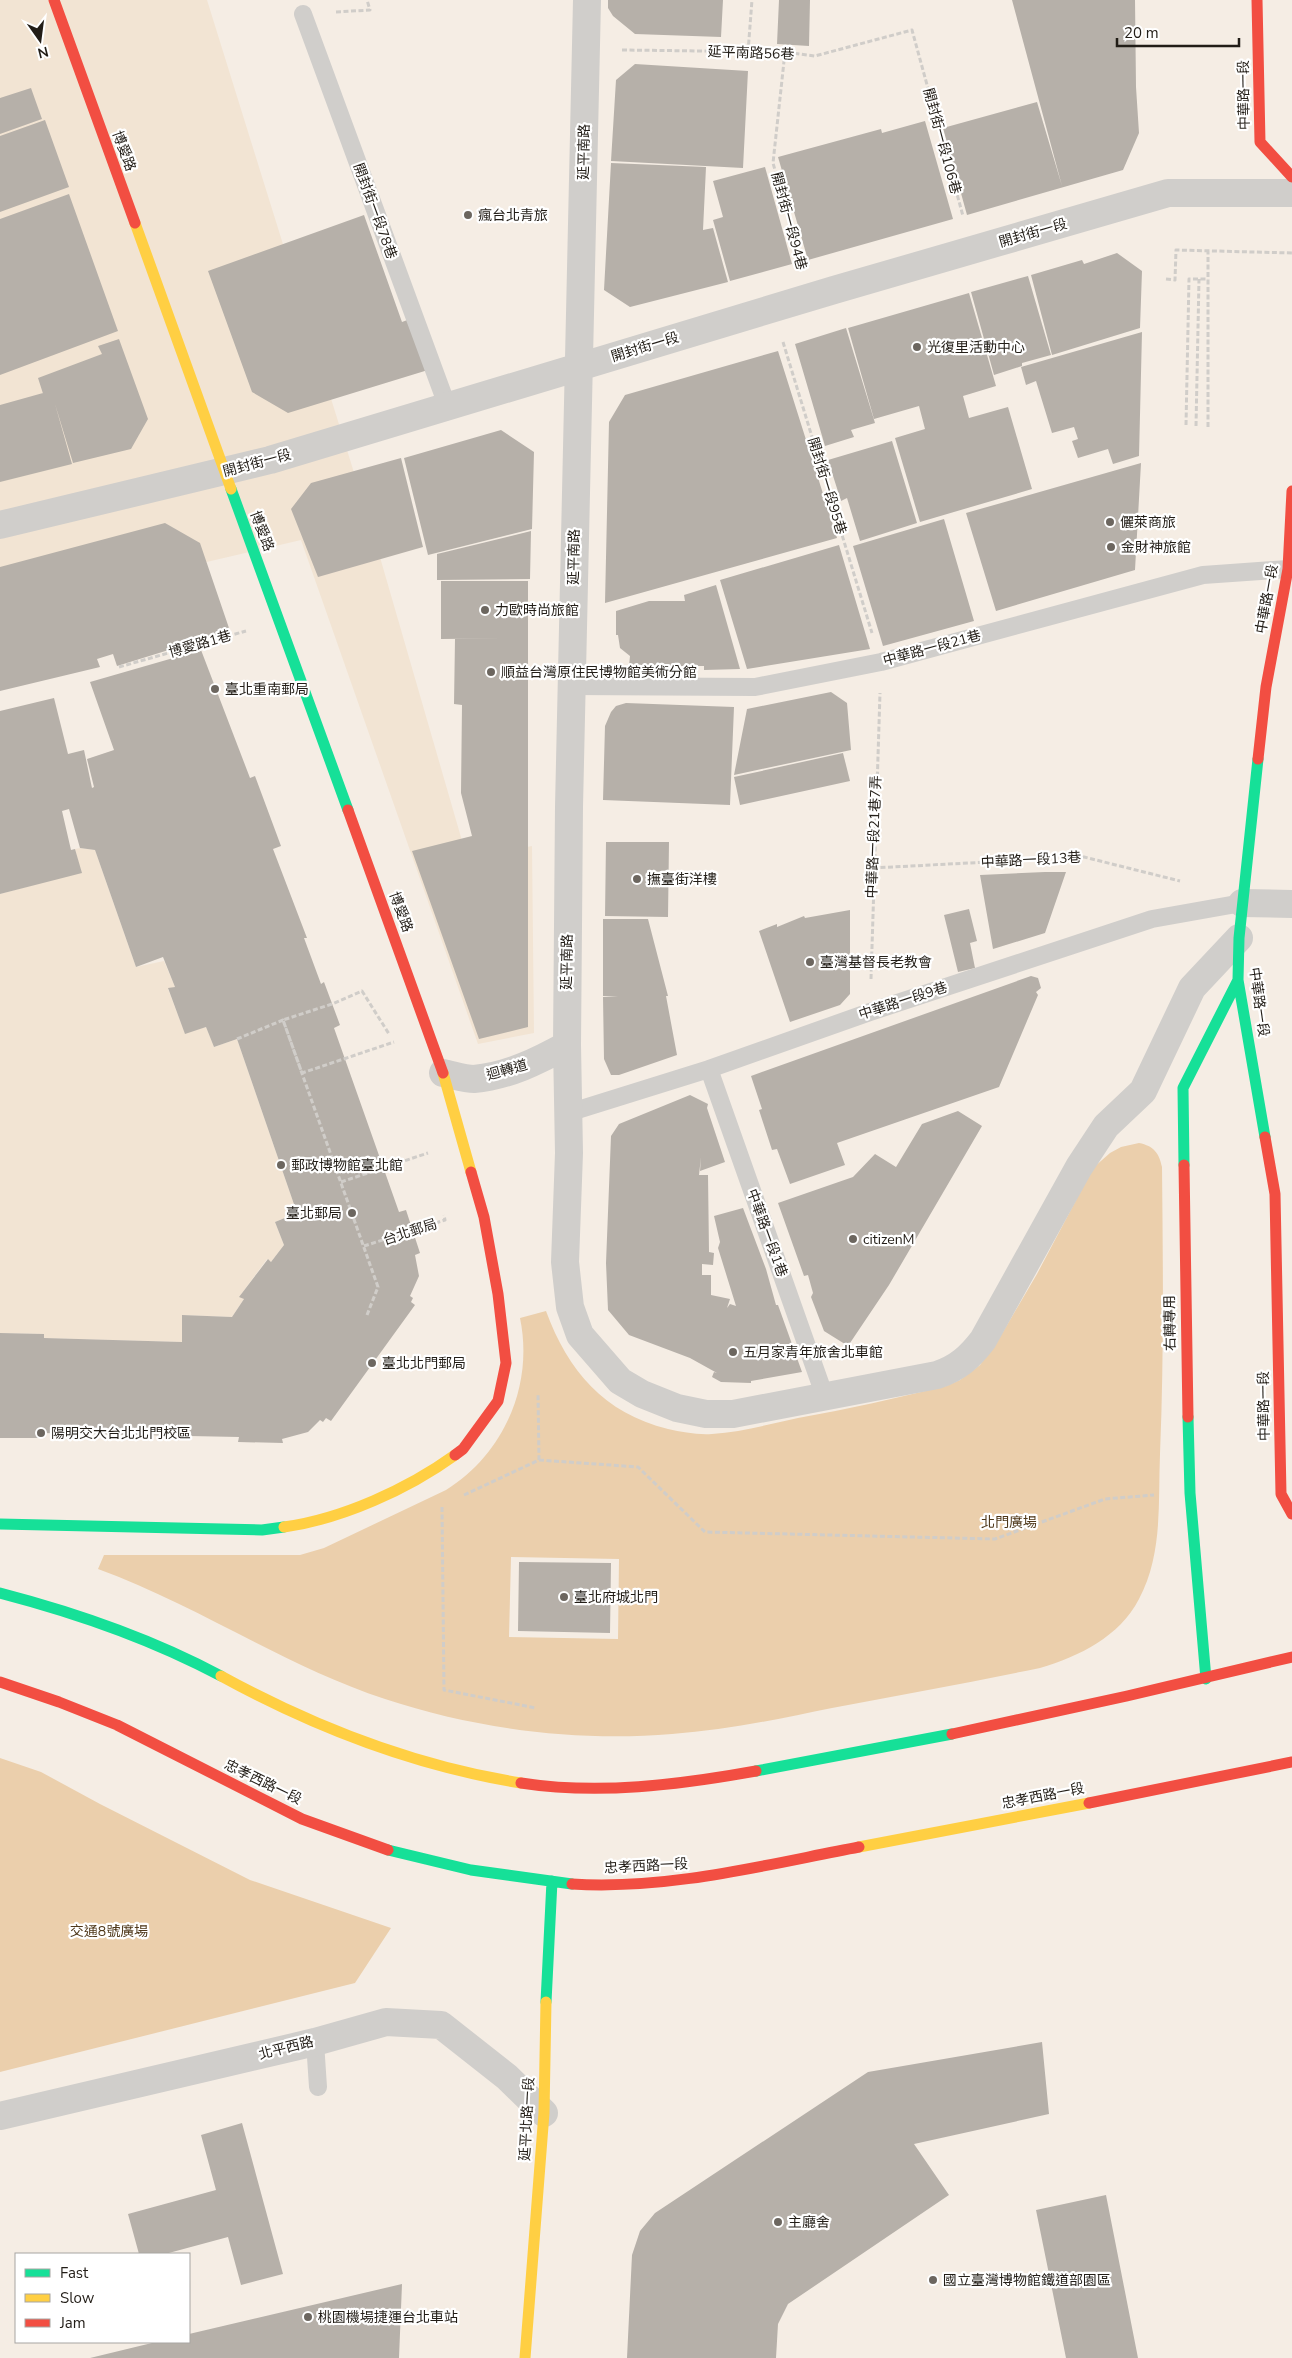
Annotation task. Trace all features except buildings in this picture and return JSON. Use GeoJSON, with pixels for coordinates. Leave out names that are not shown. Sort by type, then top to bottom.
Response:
{"type":"FeatureCollection","features":[{"type":"Feature","properties":{"kind":"main road","name":"博愛路"},"geometry":{"type":"LineString","coordinates":[[0,1524],[262,1530],[307,1524],[377,1499],[434,1470],[463,1449],[498,1400],[506,1363],[498,1294],[484,1217],[443,1073],[54,0]]}},
{"type":"Feature","properties":{"kind":"main road","name":"中華路一段"},"geometry":{"type":"LineString","coordinates":[[1257,0],[1260,142],[1292,177]]}},
{"type":"Feature","properties":{"kind":"main road","name":"中華路一段"},"geometry":{"type":"LineString","coordinates":[[1292,491],[1288,569],[1266,687],[1238,938],[1238,980],[1275,1194],[1281,1494],[1292,1514]]}},
{"type":"Feature","properties":{"kind":"main road","name":"右轉專用"},"geometry":{"type":"LineString","coordinates":[[1206,1678],[1190,1484],[1186,1363],[1183,1088],[1238,980]]}},
{"type":"Feature","properties":{"kind":"main road"},"geometry":{"type":"LineString","coordinates":[[0,1594],[89,1617],[166,1647],[272,1703],[354,1739],[415,1759],[512,1782],[563,1787],[616,1787],[699,1782],[933,1738],[1292,1658]]}},
{"type":"Feature","properties":{"kind":"main road","name":"忠孝西路一段"},"geometry":{"type":"LineString","coordinates":[[0,1682],[57,1699],[155,1742],[247,1793],[324,1828],[403,1855],[482,1872],[552,1881],[623,1884],[699,1878],[1292,1762]]}},
{"type":"Feature","properties":{"kind":"main road","name":"延平北路一段"},"geometry":{"type":"LineString","coordinates":[[525,2358],[544,2113],[546,1987],[552,1881]]}},
{"type":"Feature","properties":{"kind":"street","name":"延平南路"},"geometry":{"type":"LineString","coordinates":[[587,0],[570,686],[567,1045],[570,1153],[565,1262],[570,1307],[580,1335],[620,1381],[642,1394],[677,1408],[706,1414],[733,1414],[937,1375],[954,1369],[970,1357],[983,1340],[1106,1126],[1143,1091],[1192,988],[1238,938]]}},
{"type":"Feature","properties":{"kind":"street","name":"開封街一段"},"geometry":{"type":"LineString","coordinates":[[0,525],[224,472],[448,408],[579,367],[1168,193],[1292,193]]}},
{"type":"Feature","properties":{"kind":"street"},"geometry":{"type":"LineString","coordinates":[[1242,903],[1292,904]]}},
{"type":"Feature","properties":{"kind":"street","name":"迴轉道"},"geometry":{"type":"LineString","coordinates":[[443,1073],[473,1079],[505,1073],[539,1060],[567,1045]]}},
{"type":"Feature","properties":{"kind":"street","name":"北平西路"},"geometry":{"type":"LineString","coordinates":[[0,2116],[315,2042],[386,2022],[441,2026],[507,2077],[544,2113]]}},
{"type":"Feature","properties":{"kind":"lane","name":"開封街一段78巷"},"geometry":{"type":"LineString","coordinates":[[303,14],[448,408]]}},
{"type":"Feature","properties":{"kind":"lane","name":"中華路一段21巷"},"geometry":{"type":"LineString","coordinates":[[570,686],[755,687],[881,662],[1204,575],[1288,569]]}},
{"type":"Feature","properties":{"kind":"lane","name":"中華路一段9巷"},"geometry":{"type":"LineString","coordinates":[[568,1113],[709,1069],[870,1012],[1152,919],[1242,903]]}},
{"type":"Feature","properties":{"kind":"lane","name":"中華路一段1巷"},"geometry":{"type":"LineString","coordinates":[[709,1069],[825,1397]]}},
{"type":"Feature","properties":{"kind":"lane"},"geometry":{"type":"LineString","coordinates":[[315,2042],[318,2087]]}},
{"type":"Feature","properties":{"kind":"path"},"geometry":{"type":"LineString","coordinates":[[303,14],[370,10],[367,0]]}},
{"type":"Feature","properties":{"kind":"path"},"geometry":{"type":"LineString","coordinates":[[748,52],[752,0]]}},
{"type":"Feature","properties":{"kind":"path","name":"延平南路56巷"},"geometry":{"type":"LineString","coordinates":[[586,50],[785,52],[815,56],[912,30]]}},
{"type":"Feature","properties":{"kind":"path","name":"開封街一段106巷"},"geometry":{"type":"LineString","coordinates":[[912,30],[972,251]]}},
{"type":"Feature","properties":{"kind":"path","name":"開封街一段94巷"},"geometry":{"type":"LineString","coordinates":[[785,52],[773,162],[811,299]]}},
{"type":"Feature","properties":{"kind":"path"},"geometry":{"type":"LineString","coordinates":[[1166,279],[1176,280],[1176,250],[1292,253]]}},
{"type":"Feature","properties":{"kind":"path"},"geometry":{"type":"LineString","coordinates":[[1208,251],[1208,427]]}},
{"type":"Feature","properties":{"kind":"path"},"geometry":{"type":"LineString","coordinates":[[1186,425],[1189,279],[1208,279]]}},
{"type":"Feature","properties":{"kind":"path"},"geometry":{"type":"LineString","coordinates":[[1196,426],[1199,279]]}},
{"type":"Feature","properties":{"kind":"path","name":"開封街一段95巷"},"geometry":{"type":"LineString","coordinates":[[774,309],[881,662]]}},
{"type":"Feature","properties":{"kind":"path","name":"博愛路1巷"},"geometry":{"type":"LineString","coordinates":[[119,667],[280,620]]}},
{"type":"Feature","properties":{"kind":"path","name":"中華路一段21巷7弄"},"geometry":{"type":"LineString","coordinates":[[870,1012],[873,868],[881,662]]}},
{"type":"Feature","properties":{"kind":"path","name":"中華路一段13巷"},"geometry":{"type":"LineString","coordinates":[[873,868],[1084,857],[1188,883]]}},
{"type":"Feature","properties":{"kind":"path"},"geometry":{"type":"LineString","coordinates":[[237,1039],[362,991],[394,1042],[302,1073]]}},
{"type":"Feature","properties":{"kind":"path","name":"台北郵局"},"geometry":{"type":"LineString","coordinates":[[283,1020],[378,1287],[367,1315]]}},
{"type":"Feature","properties":{"kind":"path"},"geometry":{"type":"LineString","coordinates":[[341,1182],[428,1153],[430,1163]]}},
{"type":"Feature","properties":{"kind":"path","name":"台北郵局"},"geometry":{"type":"LineString","coordinates":[[364,1246],[445,1220],[443,1211]]}},
{"type":"Feature","properties":{"kind":"path"},"geometry":{"type":"LineString","coordinates":[[539,1460],[638,1467],[705,1532],[995,1539],[1105,1500],[1161,1494]]}},
{"type":"Feature","properties":{"kind":"shaded area"},"geometry":{"type":"Polygon","coordinates":[[[0,0],[207,0],[375,540],[467,858],[532,846],[534,1033],[478,1044],[301,540],[0,610],[0,0]]]}},
{"type":"Feature","properties":{"kind":"shaded area"},"geometry":{"type":"Polygon","coordinates":[[[75,849],[95,850],[136,967],[164,961],[175,987],[168,989],[185,1033],[206,1027],[214,1047],[237,1039],[297,1213],[275,1222],[284,1245],[271,1262],[267,1259],[240,1296],[244,1299],[232,1317],[182,1315],[182,1342],[44,1338],[44,1334],[0,1333],[0,894],[81,872],[75,849]]]}},
{"type":"Feature","properties":{"kind":"green space","name":"北門廣場"},"geometry":{"type":"Polygon","coordinates":[[[1139,1143],[1148,1146],[1157,1154],[1162,1167],[1163,1347],[1158,1528],[1156,1546],[1147,1582],[1131,1612],[1109,1634],[1070,1658],[1040,1668],[732,1727],[636,1736],[599,1736],[527,1731],[455,1718],[385,1699],[312,1670],[171,1600],[98,1569],[104,1555],[300,1555],[324,1548],[446,1490],[466,1475],[484,1457],[499,1437],[510,1416],[518,1392],[522,1368],[523,1343],[520,1318],[546,1311],[565,1352],[591,1386],[625,1412],[645,1422],[668,1429],[695,1434],[723,1433],[755,1428],[946,1386],[960,1380],[980,1365],[1000,1337],[1037,1274],[1093,1168],[1110,1153],[1121,1147],[1139,1143]],[[511,1557],[509,1637],[618,1639],[619,1559],[511,1557]]]}},
{"type":"Feature","properties":{"kind":"green space","name":"交通8號廣場"},"geometry":{"type":"Polygon","coordinates":[[[0,1758],[41,1772],[250,1880],[391,1928],[355,1983],[0,2072],[0,1758]]]}},
{"type":"Feature","properties":{"kind":"traffic: fast"},"geometry":{"type":"LineString","coordinates":[[231,489],[348,810]]}},
{"type":"Feature","properties":{"kind":"traffic: fast"},"geometry":{"type":"LineString","coordinates":[[1258,759],[1239,938],[1238,980],[1265,1137]]}},
{"type":"Feature","properties":{"kind":"traffic: fast"},"geometry":{"type":"LineString","coordinates":[[1184,1165],[1183,1088],[1238,980]]}},
{"type":"Feature","properties":{"kind":"traffic: fast"},"geometry":{"type":"LineString","coordinates":[[1188,1417],[1190,1493],[1206,1679]]}},
{"type":"Feature","properties":{"kind":"traffic: fast"},"geometry":{"type":"LineString","coordinates":[[0,1524],[262,1530],[284,1527]]}},
{"type":"Feature","properties":{"kind":"traffic: fast"},"geometry":{"type":"LineString","coordinates":[[0,1593],[57,1609],[140,1638],[221,1676]]}},
{"type":"Feature","properties":{"kind":"traffic: fast"},"geometry":{"type":"LineString","coordinates":[[756,1771],[952,1734]]}},
{"type":"Feature","properties":{"kind":"traffic: fast"},"geometry":{"type":"LineString","coordinates":[[388,1850],[471,1870],[572,1884]]}},
{"type":"Feature","properties":{"kind":"traffic: fast"},"geometry":{"type":"LineString","coordinates":[[546,2002],[552,1881]]}},
{"type":"Feature","properties":{"kind":"traffic: slow"},"geometry":{"type":"LineString","coordinates":[[135,223],[231,489]]}},
{"type":"Feature","properties":{"kind":"traffic: slow"},"geometry":{"type":"LineString","coordinates":[[443,1073],[471,1172]]}},
{"type":"Feature","properties":{"kind":"traffic: slow"},"geometry":{"type":"LineString","coordinates":[[284,1527],[329,1517],[374,1501],[437,1468],[455,1455]]}},
{"type":"Feature","properties":{"kind":"traffic: slow"},"geometry":{"type":"LineString","coordinates":[[221,1676],[293,1712],[366,1743],[442,1766],[481,1776],[521,1783]]}},
{"type":"Feature","properties":{"kind":"traffic: slow"},"geometry":{"type":"LineString","coordinates":[[859,1847],[1089,1803]]}},
{"type":"Feature","properties":{"kind":"traffic: slow"},"geometry":{"type":"LineString","coordinates":[[525,2358],[544,2113],[546,2002]]}},
{"type":"Feature","properties":{"kind":"traffic: jam"},"geometry":{"type":"LineString","coordinates":[[54,0],[135,223]]}},
{"type":"Feature","properties":{"kind":"traffic: jam"},"geometry":{"type":"LineString","coordinates":[[1257,0],[1260,142],[1292,177]]}},
{"type":"Feature","properties":{"kind":"traffic: jam"},"geometry":{"type":"LineString","coordinates":[[1258,759],[1266,687],[1288,569],[1292,491]]}},
{"type":"Feature","properties":{"kind":"traffic: jam"},"geometry":{"type":"LineString","coordinates":[[348,810],[443,1073]]}},
{"type":"Feature","properties":{"kind":"traffic: jam"},"geometry":{"type":"LineString","coordinates":[[1265,1137],[1275,1194],[1281,1494],[1292,1514]]}},
{"type":"Feature","properties":{"kind":"traffic: jam"},"geometry":{"type":"LineString","coordinates":[[1184,1165],[1188,1417]]}},
{"type":"Feature","properties":{"kind":"traffic: jam"},"geometry":{"type":"LineString","coordinates":[[455,1455],[463,1449],[498,1401],[506,1363],[498,1294],[484,1217],[471,1172]]}},
{"type":"Feature","properties":{"kind":"traffic: jam"},"geometry":{"type":"LineString","coordinates":[[952,1734],[1127,1696],[1292,1657]]}},
{"type":"Feature","properties":{"kind":"traffic: jam"},"geometry":{"type":"LineString","coordinates":[[0,1682],[59,1702],[117,1725],[302,1819],[388,1850]]}},
{"type":"Feature","properties":{"kind":"traffic: jam"},"geometry":{"type":"LineString","coordinates":[[1089,1803],[1292,1762]]}},
{"type":"Feature","properties":{"kind":"traffic: jam"},"geometry":{"type":"LineString","coordinates":[[521,1783],[579,1788],[638,1787],[756,1771]]}},
{"type":"Feature","properties":{"kind":"traffic: jam"},"geometry":{"type":"LineString","coordinates":[[572,1884],[608,1885],[680,1880],[716,1875],[859,1847]]}},
{"type":"Feature","properties":{"kind":"place","name":"瘋台北青旅"},"geometry":{"type":"Point","coordinates":[468,215]}},
{"type":"Feature","properties":{"kind":"place","name":"光復里活動中心"},"geometry":{"type":"Point","coordinates":[917,347]}},
{"type":"Feature","properties":{"kind":"place","name":"儷萊商旅"},"geometry":{"type":"Point","coordinates":[1110,522]}},
{"type":"Feature","properties":{"kind":"place","name":"金財神旅館"},"geometry":{"type":"Point","coordinates":[1111,547]}},
{"type":"Feature","properties":{"kind":"place","name":"力歐時尚旅館"},"geometry":{"type":"Point","coordinates":[485,610]}},
{"type":"Feature","properties":{"kind":"place","name":"順益台灣原住民博物館美術分館"},"geometry":{"type":"Point","coordinates":[491,672]}},
{"type":"Feature","properties":{"kind":"place","name":"臺北重南郵局"},"geometry":{"type":"Point","coordinates":[215,689]}},
{"type":"Feature","properties":{"kind":"place","name":"撫臺街洋樓"},"geometry":{"type":"Point","coordinates":[637,879]}},
{"type":"Feature","properties":{"kind":"place","name":"臺灣基督長老教會"},"geometry":{"type":"Point","coordinates":[810,962]}},
{"type":"Feature","properties":{"kind":"place","name":"郵政博物館臺北館"},"geometry":{"type":"Point","coordinates":[281,1165]}},
{"type":"Feature","properties":{"kind":"place","name":"臺北郵局"},"geometry":{"type":"Point","coordinates":[352,1213]}},
{"type":"Feature","properties":{"kind":"place","name":"citizenM"},"geometry":{"type":"Point","coordinates":[853,1239]}},
{"type":"Feature","properties":{"kind":"place","name":"五月家青年旅舍北車館"},"geometry":{"type":"Point","coordinates":[733,1352]}},
{"type":"Feature","properties":{"kind":"place","name":"臺北北門郵局"},"geometry":{"type":"Point","coordinates":[372,1363]}},
{"type":"Feature","properties":{"kind":"place","name":"陽明交大台北北門校區"},"geometry":{"type":"Point","coordinates":[41,1433]}},
{"type":"Feature","properties":{"kind":"place","name":"臺北府城北門"},"geometry":{"type":"Point","coordinates":[564,1597]}},
{"type":"Feature","properties":{"kind":"place","name":"主廳舍"},"geometry":{"type":"Point","coordinates":[778,2222]}},
{"type":"Feature","properties":{"kind":"place","name":"國立臺灣博物館鐵道部園區"},"geometry":{"type":"Point","coordinates":[933,2280]}},
{"type":"Feature","properties":{"kind":"place","name":"桃園機場捷運台北車站"},"geometry":{"type":"Point","coordinates":[308,2317]}}]}
